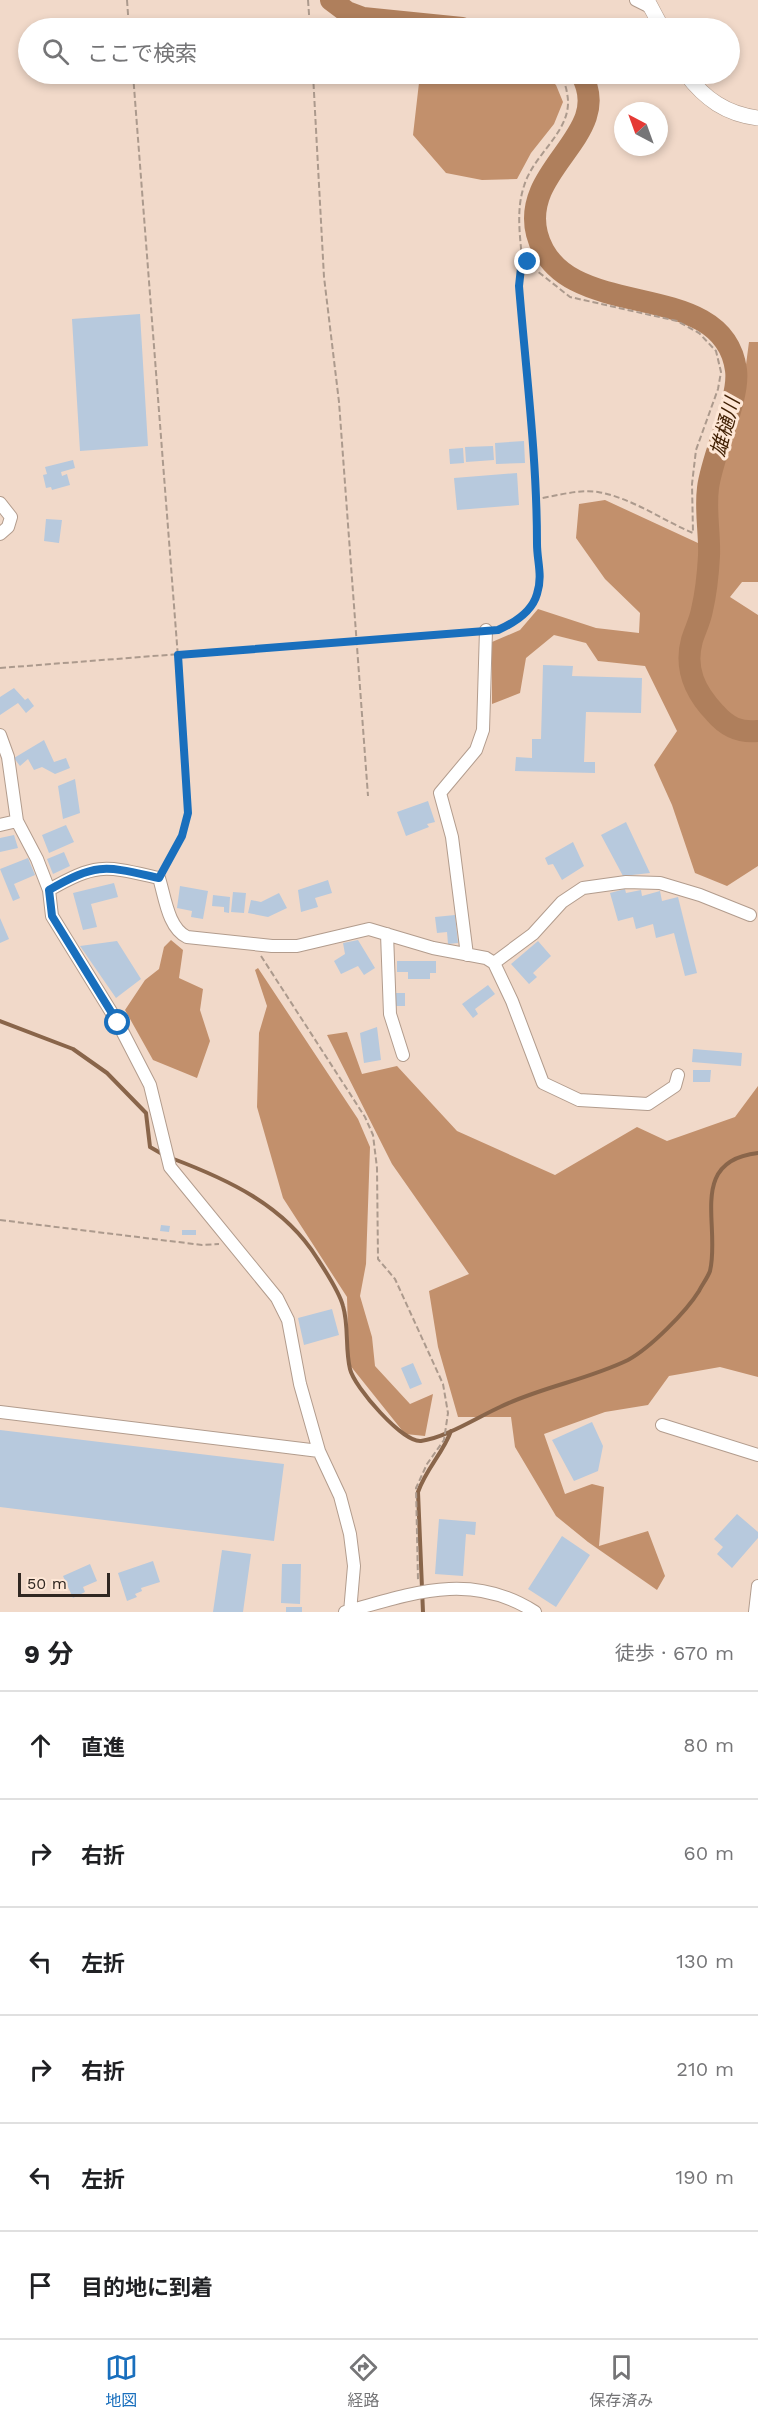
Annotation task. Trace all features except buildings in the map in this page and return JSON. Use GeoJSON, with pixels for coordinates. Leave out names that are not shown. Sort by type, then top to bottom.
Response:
{"type":"FeatureCollection","features":[{"type":"Feature","properties":{"kind":"main road"},"geometry":{"type":"LineString","coordinates":[[648,4],[656,18]]}},
{"type":"Feature","properties":{"kind":"main road"},"geometry":{"type":"LineString","coordinates":[[694,84],[705,97],[716,104],[741,116],[758,118]]}},
{"type":"Feature","properties":{"kind":"street"},"geometry":{"type":"LineString","coordinates":[[636,0],[648,4]]}},
{"type":"Feature","properties":{"kind":"street"},"geometry":{"type":"LineString","coordinates":[[0,503],[11,517],[8,527],[0,534]]}},
{"type":"Feature","properties":{"kind":"street"},"geometry":{"type":"LineString","coordinates":[[467,955],[452,837],[440,794],[476,750],[483,730],[486,630]]}},
{"type":"Feature","properties":{"kind":"street"},"geometry":{"type":"LineString","coordinates":[[0,735],[8,757],[17,821],[37,859],[49,890],[52,916],[118,1023],[150,1085],[170,1167],[277,1298],[288,1320],[300,1384],[319,1451],[340,1496],[350,1534],[354,1566],[348,1611],[418,1592],[448,1587],[476,1588],[514,1599],[535,1612]]}},
{"type":"Feature","properties":{"kind":"street"},"geometry":{"type":"LineString","coordinates":[[0,825],[17,821]]}},
{"type":"Feature","properties":{"kind":"street"},"geometry":{"type":"LineString","coordinates":[[49,890],[81,872],[99,867],[159,878],[179,933],[187,937],[297,946],[369,929],[494,963]]}},
{"type":"Feature","properties":{"kind":"street"},"geometry":{"type":"LineString","coordinates":[[494,963],[533,934],[561,902],[583,888],[626,882],[660,883],[700,895],[750,915]]}},
{"type":"Feature","properties":{"kind":"street"},"geometry":{"type":"LineString","coordinates":[[387,934],[390,1014],[403,1055]]}},
{"type":"Feature","properties":{"kind":"street"},"geometry":{"type":"LineString","coordinates":[[494,963],[543,1083],[579,1100],[648,1104],[675,1086],[678,1075]]}},
{"type":"Feature","properties":{"kind":"street"},"geometry":{"type":"LineString","coordinates":[[0,1412],[319,1451]]}},
{"type":"Feature","properties":{"kind":"street"},"geometry":{"type":"LineString","coordinates":[[662,1425],[758,1455]]}},
{"type":"Feature","properties":{"kind":"street"},"geometry":{"type":"LineString","coordinates":[[755,1612],[758,1586]]}},
{"type":"Feature","properties":{"kind":"path"},"geometry":{"type":"LineString","coordinates":[[127,0],[128,18]]}},
{"type":"Feature","properties":{"kind":"path"},"geometry":{"type":"LineString","coordinates":[[308,0],[310,18]]}},
{"type":"Feature","properties":{"kind":"path"},"geometry":{"type":"LineString","coordinates":[[133,84],[178,655],[188,813],[182,836],[159,878]]}},
{"type":"Feature","properties":{"kind":"path"},"geometry":{"type":"LineString","coordinates":[[314,84],[324,277],[339,402],[368,796]]}},
{"type":"Feature","properties":{"kind":"path"},"geometry":{"type":"LineString","coordinates":[[0,668],[498,630],[514,623],[529,609],[537,596],[541,575],[537,548],[537,499],[519,286],[522,259],[518,218],[524,185],[537,158],[566,122],[570,105],[566,84]]}},
{"type":"Feature","properties":{"kind":"path"},"geometry":{"type":"LineString","coordinates":[[522,259],[570,297],[677,321],[699,333],[716,351],[721,372],[718,389],[696,450],[692,484],[693,533],[659,518],[632,502],[597,492],[568,493],[537,499]]}},
{"type":"Feature","properties":{"kind":"path"},"geometry":{"type":"LineString","coordinates":[[253,944],[365,1117],[373,1135],[377,1168],[378,1259],[395,1279],[442,1384],[448,1413],[444,1440],[427,1464],[416,1488],[418,1592]]}},
{"type":"Feature","properties":{"kind":"path"},"geometry":{"type":"LineString","coordinates":[[0,1220],[202,1245],[231,1244]]}},
{"type":"Feature","properties":{"kind":"shaded area"},"geometry":{"type":"Polygon","coordinates":[[[419,84],[555,84],[563,102],[554,124],[531,153],[517,179],[482,180],[446,173],[413,135],[419,84]]]}},
{"type":"Feature","properties":{"kind":"shaded area"},"geometry":{"type":"Polygon","coordinates":[[[749,342],[758,342],[758,582],[742,582],[730,597],[758,615],[758,866],[727,886],[695,873],[672,805],[654,765],[677,731],[645,666],[598,661],[586,643],[554,635],[526,658],[520,693],[492,704],[492,642],[520,630],[538,609],[596,628],[639,633],[640,613],[605,579],[576,538],[579,504],[605,500],[698,543],[740,410],[749,342]]]}},
{"type":"Feature","properties":{"kind":"shaded area"},"geometry":{"type":"Polygon","coordinates":[[[171,940],[183,950],[179,978],[203,989],[200,1010],[210,1041],[197,1078],[153,1060],[125,1010],[145,980],[159,969],[164,947],[171,940]]]}},
{"type":"Feature","properties":{"kind":"shaded area"},"geometry":{"type":"Polygon","coordinates":[[[258,968],[358,1119],[370,1147],[366,1264],[360,1296],[372,1337],[375,1366],[410,1404],[433,1394],[425,1436],[405,1434],[349,1364],[347,1297],[283,1198],[257,1107],[259,1033],[267,1006],[255,970],[258,968]]]}},
{"type":"Feature","properties":{"kind":"shaded area"},"geometry":{"type":"Polygon","coordinates":[[[347,1032],[362,1074],[397,1066],[457,1131],[555,1175],[637,1127],[667,1141],[735,1117],[758,1086],[758,1377],[720,1367],[669,1376],[648,1405],[605,1412],[544,1434],[565,1494],[592,1484],[604,1487],[599,1546],[648,1531],[665,1576],[657,1590],[588,1542],[556,1516],[515,1447],[511,1417],[458,1417],[438,1347],[429,1291],[469,1274],[392,1164],[327,1035],[347,1032]]]}},
{"type":"Feature","properties":{"kind":"waterway","name":"雄樋川"},"geometry":{"type":"LineString","coordinates":[[331,0],[347,12],[363,18]]}},
{"type":"Feature","properties":{"kind":"waterway","name":"雄樋川"},"geometry":{"type":"LineString","coordinates":[[584,84],[588,95],[586,115],[578,134],[542,190],[535,211],[537,234],[552,263],[576,281],[607,292],[674,309],[703,321],[725,340],[736,370],[736,382],[708,488],[709,548],[705,597],[692,640],[689,661],[697,688],[720,718],[740,730],[758,731]]}},
{"type":"Feature","properties":{"kind":"waterway"},"geometry":{"type":"LineString","coordinates":[[0,1021],[73,1049],[107,1073],[146,1113],[150,1147],[164,1155]]}},
{"type":"Feature","properties":{"kind":"waterway"},"geometry":{"type":"LineString","coordinates":[[171,1158],[213,1175],[253,1196],[288,1223],[304,1239],[328,1275],[341,1300],[353,1377],[369,1400],[392,1424],[413,1439],[421,1441],[451,1432],[516,1400],[612,1367],[628,1360],[657,1338],[693,1300],[710,1271],[712,1198],[715,1182],[722,1168],[736,1159],[758,1153]]}},
{"type":"Feature","properties":{"kind":"waterway"},"geometry":{"type":"LineString","coordinates":[[423,1612],[418,1492],[451,1431]]}},
{"type":"Feature","properties":{"kind":"route"},"geometry":{"type":"LineString","coordinates":[[118,1023],[52,916],[49,890],[81,872],[99,867],[159,878],[182,836],[188,813],[178,655],[498,630],[514,623],[529,609],[537,596],[541,575],[537,548],[537,499],[519,286],[519,267],[522,259],[528,262]]}}]}
